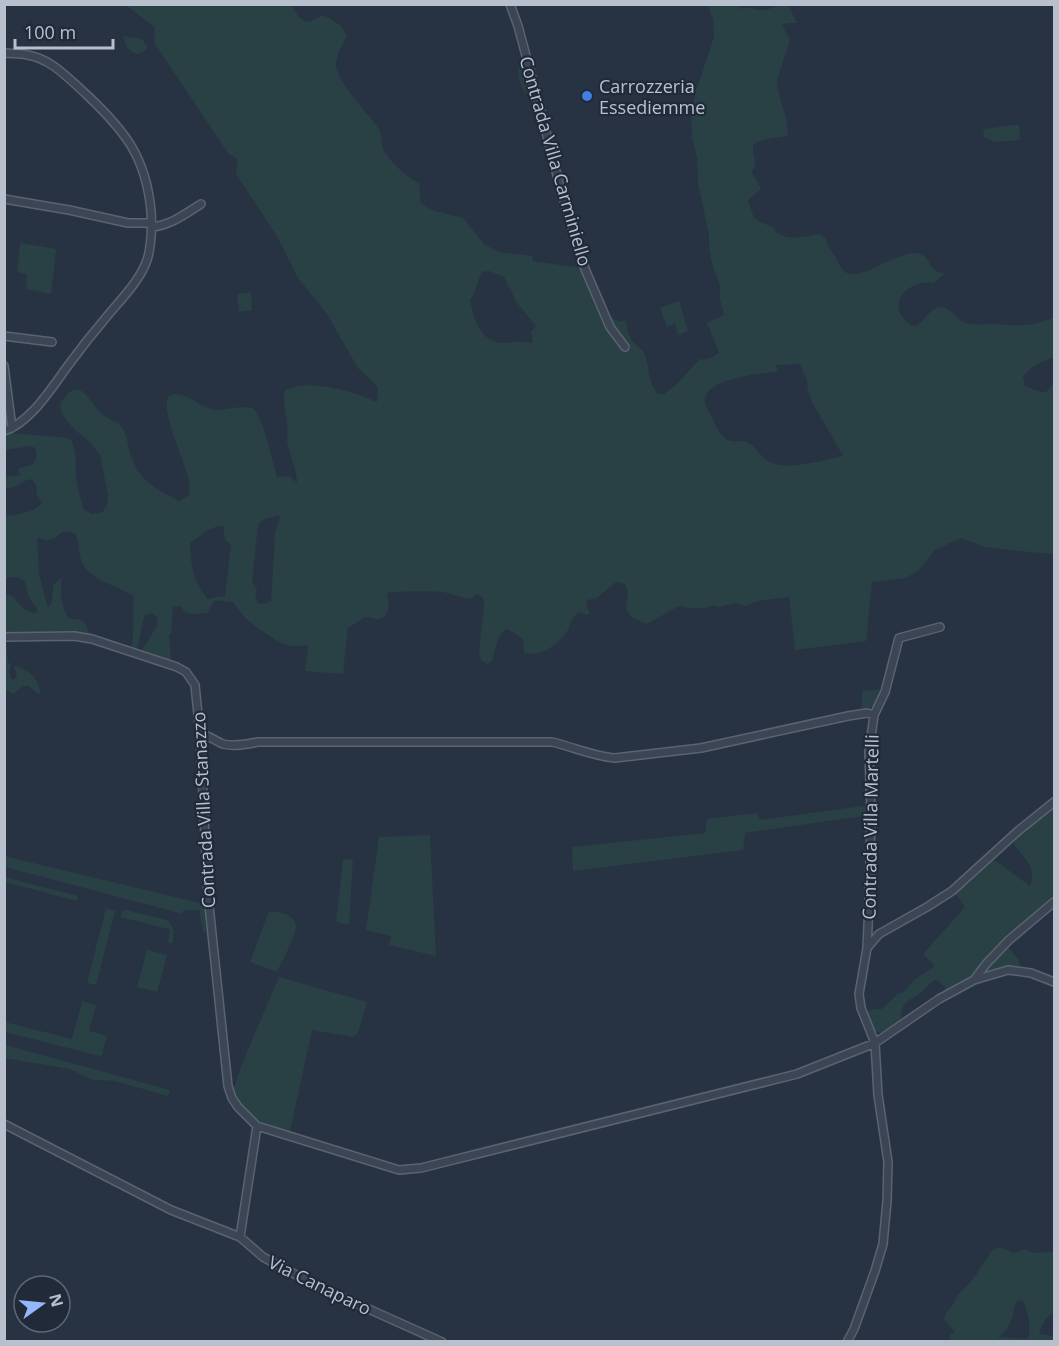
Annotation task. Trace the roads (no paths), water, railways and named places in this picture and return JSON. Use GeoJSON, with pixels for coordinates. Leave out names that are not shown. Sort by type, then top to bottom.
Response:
{"type":"FeatureCollection","features":[{"type":"Feature","properties":{"kind":"street","name":"Contrada Villa Carminiello"},"geometry":{"type":"LineString","coordinates":[[510,4],[537,95],[561,191],[585,269],[610,327],[625,347]]}},
{"type":"Feature","properties":{"kind":"street"},"geometry":{"type":"LineString","coordinates":[[4,53],[28,55],[49,63],[71,80],[122,130],[142,165],[150,196],[152,225],[147,259],[132,286],[91,335],[38,405],[25,419],[8,430],[4,366]]}},
{"type":"Feature","properties":{"kind":"street"},"geometry":{"type":"LineString","coordinates":[[4,199],[71,210],[128,223],[164,226],[201,204]]}},
{"type":"Feature","properties":{"kind":"street"},"geometry":{"type":"LineString","coordinates":[[4,336],[52,342]]}},
{"type":"Feature","properties":{"kind":"street","name":"Contrada Villa Martelli"},"geometry":{"type":"LineString","coordinates":[[876,1043],[861,1008],[859,994],[867,948],[871,812],[870,752],[873,715],[885,692],[899,638],[940,627]]}},
{"type":"Feature","properties":{"kind":"street","name":"Contrada Villa Stanazzo"},"geometry":{"type":"LineString","coordinates":[[4,637],[74,636],[92,639],[177,667],[186,672],[195,685],[200,734],[208,896],[228,1086],[238,1107],[257,1126]]}},
{"type":"Feature","properties":{"kind":"street"},"geometry":{"type":"LineString","coordinates":[[200,734],[233,746],[258,742],[552,742],[615,758],[701,748],[848,716],[867,713],[873,715]]}},
{"type":"Feature","properties":{"kind":"street","name":"Contrada Villa Martelli"},"geometry":{"type":"LineString","coordinates":[[867,948],[879,934],[952,891],[1018,831],[1054,802]]}},
{"type":"Feature","properties":{"kind":"street"},"geometry":{"type":"LineString","coordinates":[[974,980],[1010,940],[1054,902]]}},
{"type":"Feature","properties":{"kind":"street"},"geometry":{"type":"LineString","coordinates":[[240,1237],[257,1126],[399,1170],[421,1168],[797,1074],[876,1043],[939,999],[974,980],[1008,970],[1031,973],[1054,982]]}},
{"type":"Feature","properties":{"kind":"street"},"geometry":{"type":"LineString","coordinates":[[847,1341],[854,1329],[883,1244],[888,1162],[878,1095],[876,1043]]}},
{"type":"Feature","properties":{"kind":"street","name":"Via Canaparo"},"geometry":{"type":"LineString","coordinates":[[4,1124],[171,1210],[240,1237],[263,1257],[313,1284],[442,1341]]}},
{"type":"Feature","properties":{"kind":"place","name":"Carrozzeria Essediemme"},"geometry":{"type":"Point","coordinates":[587,96]}}]}
